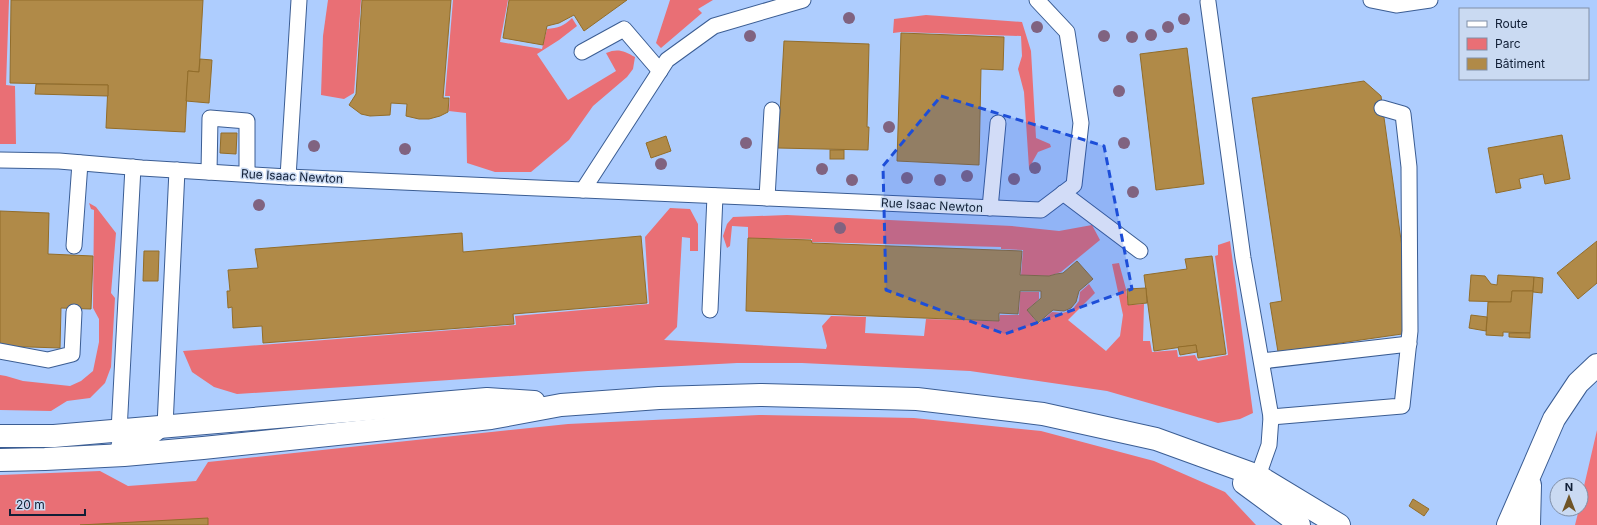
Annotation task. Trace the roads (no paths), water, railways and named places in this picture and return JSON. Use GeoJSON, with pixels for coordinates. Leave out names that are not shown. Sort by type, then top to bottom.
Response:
{"type":"FeatureCollection","features":[{"type":"Feature","properties":{"kind":"main road"},"geometry":{"type":"LineString","coordinates":[[1508,525],[1554,419],[1578,383],[1597,365]]}},
{"type":"Feature","properties":{"kind":"main road"},"geometry":{"type":"LineString","coordinates":[[0,460],[116,456],[203,448],[491,418],[561,405],[659,398],[760,395],[917,399],[1043,414],[1156,439],[1258,476],[1339,525]]}},
{"type":"Feature","properties":{"kind":"main road"},"geometry":{"type":"LineString","coordinates":[[0,436],[54,436],[487,399],[561,405]]}},
{"type":"Feature","properties":{"kind":"main road"},"geometry":{"type":"LineString","coordinates":[[1204,457],[1252,488],[1299,525]]}},
{"type":"Feature","properties":{"kind":"main road"},"geometry":{"type":"LineString","coordinates":[[1529,525],[1530,474]]}},
{"type":"Feature","properties":{"kind":"lane"},"geometry":{"type":"LineString","coordinates":[[288,177],[299,0]]}},
{"type":"Feature","properties":{"kind":"lane"},"geometry":{"type":"LineString","coordinates":[[1371,0],[1396,6],[1430,0]]}},
{"type":"Feature","properties":{"kind":"lane"},"geometry":{"type":"LineString","coordinates":[[583,190],[667,60],[714,26],[794,1]]}},
{"type":"Feature","properties":{"kind":"lane","name":"Rue Isaac Newton"},"geometry":{"type":"LineString","coordinates":[[0,160],[58,161],[288,177],[1040,210],[1074,185],[1081,123],[1067,32],[1041,1]]}},
{"type":"Feature","properties":{"kind":"lane"},"geometry":{"type":"LineString","coordinates":[[1208,2],[1243,258],[1271,417],[1269,445],[1258,476]]}},
{"type":"Feature","properties":{"kind":"lane"},"geometry":{"type":"LineString","coordinates":[[582,52],[624,29],[660,71]]}},
{"type":"Feature","properties":{"kind":"lane"},"geometry":{"type":"LineString","coordinates":[[1271,417],[1402,406],[1410,331],[1409,167],[1403,114],[1382,108]]}},
{"type":"Feature","properties":{"kind":"lane"},"geometry":{"type":"LineString","coordinates":[[766,198],[772,110]]}},
{"type":"Feature","properties":{"kind":"lane"},"geometry":{"type":"LineString","coordinates":[[209,172],[210,118],[247,121],[247,174]]}},
{"type":"Feature","properties":{"kind":"lane"},"geometry":{"type":"LineString","coordinates":[[990,208],[998,124]]}},
{"type":"Feature","properties":{"kind":"lane"},"geometry":{"type":"LineString","coordinates":[[74,246],[80,163]]}},
{"type":"Feature","properties":{"kind":"lane"},"geometry":{"type":"LineString","coordinates":[[119,431],[133,167]]}},
{"type":"Feature","properties":{"kind":"lane"},"geometry":{"type":"LineString","coordinates":[[0,449],[134,444],[145,441],[158,434],[165,426],[177,170]]}},
{"type":"Feature","properties":{"kind":"lane"},"geometry":{"type":"LineString","coordinates":[[1063,194],[1140,251]]}},
{"type":"Feature","properties":{"kind":"lane"},"geometry":{"type":"LineString","coordinates":[[710,310],[715,196]]}},
{"type":"Feature","properties":{"kind":"lane"},"geometry":{"type":"LineString","coordinates":[[0,351],[48,360],[72,354],[74,312]]}},
{"type":"Feature","properties":{"kind":"lane"},"geometry":{"type":"LineString","coordinates":[[1262,361],[1409,344]]}}]}
